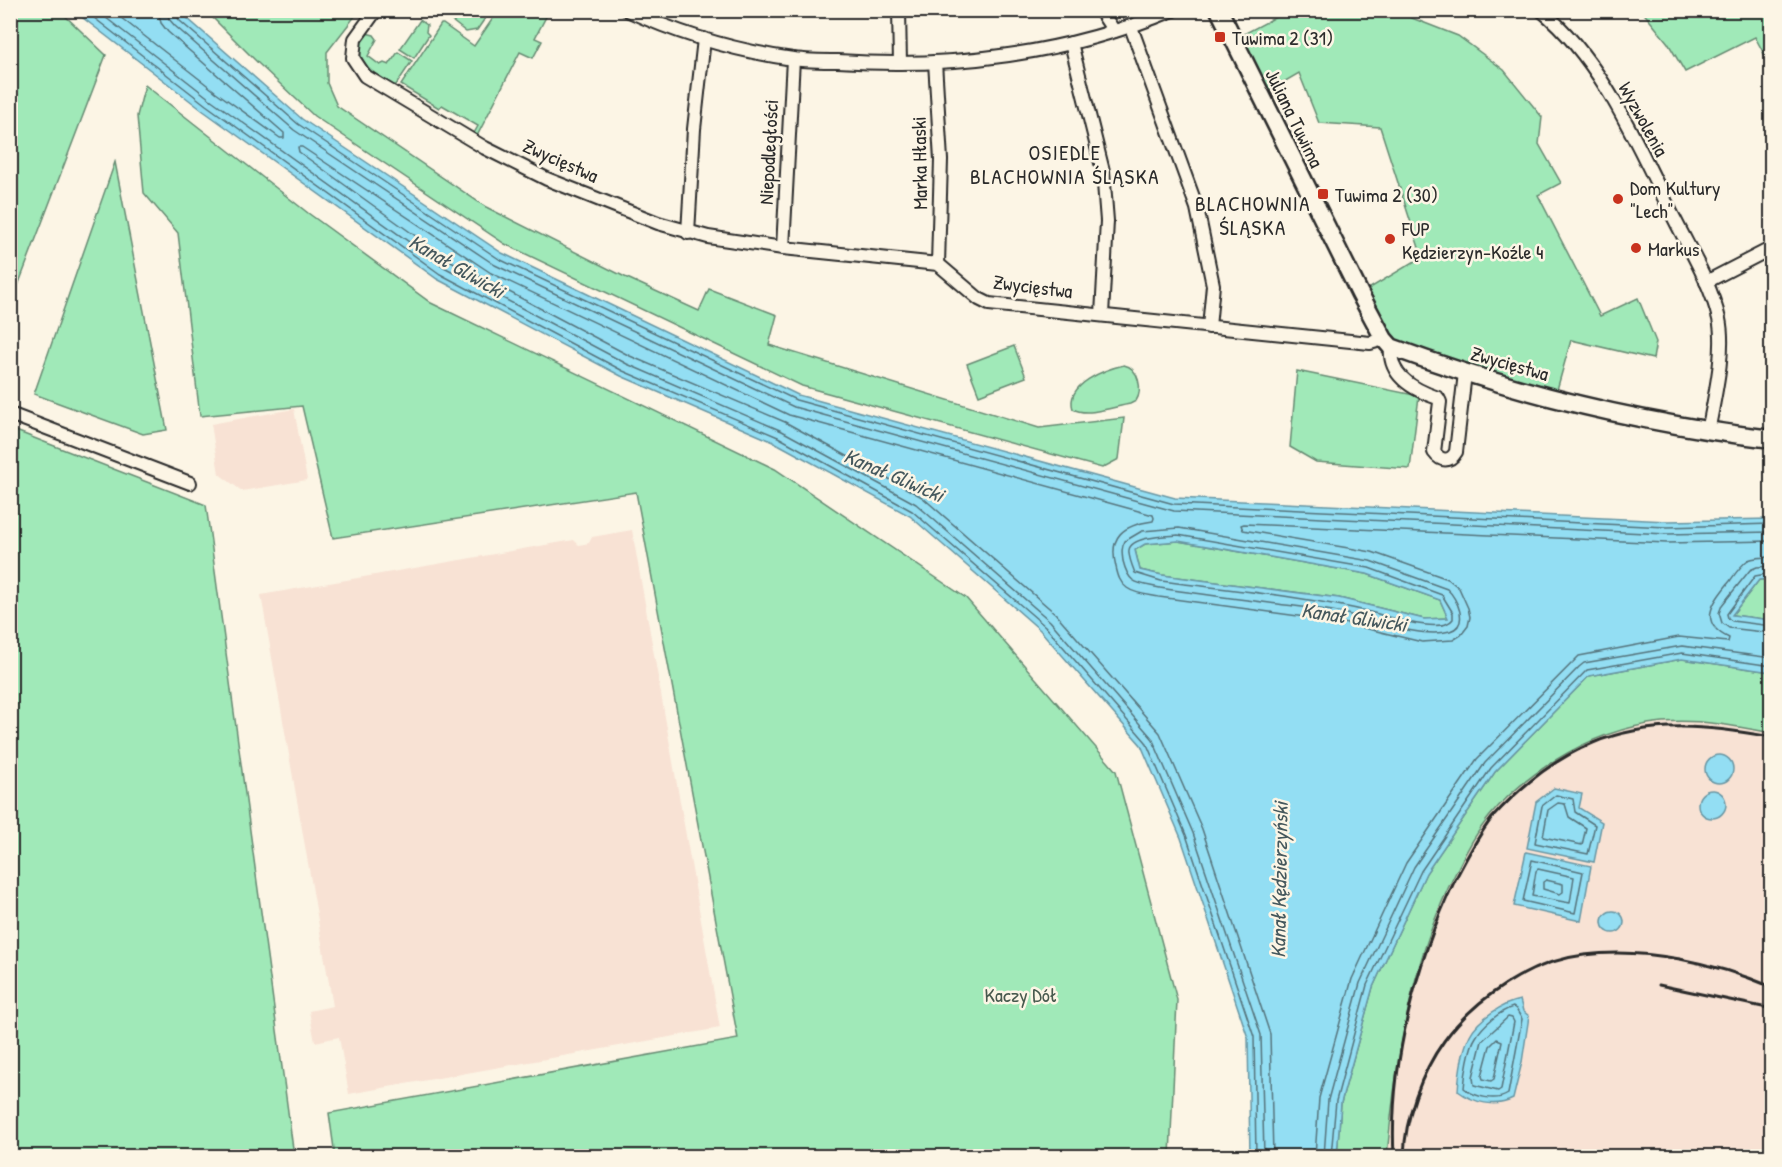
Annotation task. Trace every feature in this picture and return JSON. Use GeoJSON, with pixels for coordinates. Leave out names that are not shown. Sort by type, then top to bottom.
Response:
{"type":"FeatureCollection","features":[{"type":"Feature","properties":{"kind":"street","name":"Zwycięstwa"},"geometry":{"type":"LineString","coordinates":[[376,10],[355,39],[352,58],[365,76],[485,148],[595,199],[688,233],[783,248],[938,264],[988,304],[1370,344],[1387,343],[1465,373],[1546,395],[1708,432],[1772,440]]}},
{"type":"Feature","properties":{"kind":"street"},"geometry":{"type":"LineString","coordinates":[[627,10],[704,39],[793,59],[864,63],[935,62],[1031,52],[1131,27],[1173,10]]}},
{"type":"Feature","properties":{"kind":"street"},"geometry":{"type":"LineString","coordinates":[[899,10],[900,63]]}},
{"type":"Feature","properties":{"kind":"street"},"geometry":{"type":"LineString","coordinates":[[1100,10],[1114,31]]}},
{"type":"Feature","properties":{"kind":"street","name":"Juliana Tuwima"},"geometry":{"type":"LineString","coordinates":[[1219,10],[1360,294],[1387,343]]}},
{"type":"Feature","properties":{"kind":"street","name":"Wyzwolenia"},"geometry":{"type":"LineString","coordinates":[[1541,10],[1554,21],[1587,60],[1611,96],[1706,282],[1720,320],[1720,357],[1708,432]]}},
{"type":"Feature","properties":{"kind":"street"},"geometry":{"type":"LineString","coordinates":[[1131,27],[1197,208],[1212,285],[1209,327]]}},
{"type":"Feature","properties":{"kind":"street"},"geometry":{"type":"LineString","coordinates":[[688,233],[694,129],[704,39]]}},
{"type":"Feature","properties":{"kind":"street"},"geometry":{"type":"LineString","coordinates":[[1071,43],[1103,171],[1107,221],[1102,315]]}},
{"type":"Feature","properties":{"kind":"street","name":"Niepodległości"},"geometry":{"type":"LineString","coordinates":[[783,248],[793,59]]}},
{"type":"Feature","properties":{"kind":"street","name":"Marka Hłaski"},"geometry":{"type":"LineString","coordinates":[[935,62],[941,160],[938,264]]}},
{"type":"Feature","properties":{"kind":"street"},"geometry":{"type":"LineString","coordinates":[[1706,282],[1772,248]]}},
{"type":"Feature","properties":{"kind":"street"},"geometry":{"type":"LineString","coordinates":[[1387,343],[1396,373],[1409,385],[1438,398],[1440,402],[1434,452],[1442,459],[1453,458],[1456,452],[1465,373]]}},
{"type":"Feature","properties":{"kind":"street"},"geometry":{"type":"LineString","coordinates":[[10,414],[190,483]]}},
{"type":"Feature","properties":{"kind":"shaded area"},"geometry":{"type":"Polygon","coordinates":[[[294,409],[307,480],[242,491],[219,474],[211,424],[294,409]]]}},
{"type":"Feature","properties":{"kind":"shaded area"},"geometry":{"type":"Polygon","coordinates":[[[632,530],[720,1028],[349,1094],[339,1037],[315,1042],[309,1011],[333,1006],[261,595],[574,540],[579,545],[589,543],[592,537],[632,530]]]}},
{"type":"Feature","properties":{"kind":"shaded area"},"geometry":{"type":"Polygon","coordinates":[[[1642,711],[1771,720],[1771,1156],[1385,1156],[1392,1078],[1421,947],[1465,844],[1494,806],[1565,749],[1642,711]]]}},
{"type":"Feature","properties":{"kind":"green space"},"geometry":{"type":"Polygon","coordinates":[[[11,10],[60,11],[106,55],[11,304],[11,10]]]}},
{"type":"Feature","properties":{"kind":"green space"},"geometry":{"type":"Polygon","coordinates":[[[438,10],[490,11],[477,30],[466,32],[438,10]]]}},
{"type":"Feature","properties":{"kind":"green space"},"geometry":{"type":"Polygon","coordinates":[[[206,11],[359,11],[327,52],[327,83],[337,106],[486,207],[625,277],[699,311],[709,289],[777,315],[769,345],[1039,428],[1124,418],[1119,459],[1102,468],[802,386],[505,244],[314,116],[206,11]]]}},
{"type":"Feature","properties":{"kind":"green space"},"geometry":{"type":"Polygon","coordinates":[[[498,11],[549,11],[535,38],[542,41],[533,58],[520,52],[476,138],[473,135],[478,126],[442,105],[439,108],[401,85],[441,24],[474,46],[498,11]]]}},
{"type":"Feature","properties":{"kind":"green space"},"geometry":{"type":"Polygon","coordinates":[[[1275,11],[1394,11],[1458,36],[1504,70],[1542,117],[1539,144],[1561,183],[1538,195],[1600,316],[1638,298],[1656,342],[1653,359],[1571,340],[1555,397],[1391,347],[1360,294],[1422,257],[1380,127],[1319,123],[1299,73],[1270,90],[1240,36],[1278,16],[1275,11]]]}},
{"type":"Feature","properties":{"kind":"green space"},"geometry":{"type":"Polygon","coordinates":[[[1642,11],[1771,11],[1771,67],[1755,37],[1685,72],[1668,43],[1642,11]]]}},
{"type":"Feature","properties":{"kind":"green space"},"geometry":{"type":"Polygon","coordinates":[[[420,20],[427,25],[426,32],[429,35],[414,58],[400,49],[420,20]]]}},
{"type":"Feature","properties":{"kind":"green space"},"geometry":{"type":"Polygon","coordinates":[[[366,33],[374,35],[377,39],[368,56],[380,65],[384,63],[389,65],[398,52],[412,61],[396,85],[391,86],[370,70],[361,58],[361,42],[366,33]]]}},
{"type":"Feature","properties":{"kind":"green space","name":"Kaczy Dół"},"geometry":{"type":"Polygon","coordinates":[[[145,85],[308,213],[431,303],[775,469],[966,598],[1116,771],[1177,1000],[1170,1156],[335,1156],[329,1113],[738,1039],[636,492],[333,538],[302,406],[200,416],[178,233],[144,193],[137,116],[145,85]]]}},
{"type":"Feature","properties":{"kind":"green space"},"geometry":{"type":"Polygon","coordinates":[[[115,162],[167,430],[143,434],[34,394],[115,162]]]}},
{"type":"Feature","properties":{"kind":"green space"},"geometry":{"type":"Polygon","coordinates":[[[1014,346],[1026,377],[979,395],[967,364],[1014,346]]]}},
{"type":"Feature","properties":{"kind":"green space"},"geometry":{"type":"Polygon","coordinates":[[[1124,365],[1133,370],[1138,380],[1139,391],[1136,401],[1093,412],[1073,409],[1072,400],[1081,385],[1098,374],[1124,365]]]}},
{"type":"Feature","properties":{"kind":"green space"},"geometry":{"type":"Polygon","coordinates":[[[1297,371],[1419,396],[1410,469],[1316,462],[1290,447],[1297,371]]]}},
{"type":"Feature","properties":{"kind":"green space"},"geometry":{"type":"Polygon","coordinates":[[[16,431],[206,505],[294,1156],[11,1156],[10,445],[16,431]]]}},
{"type":"Feature","properties":{"kind":"green space"},"geometry":{"type":"Polygon","coordinates":[[[1178,541],[1367,574],[1440,600],[1448,618],[1424,619],[1339,598],[1162,575],[1140,570],[1135,550],[1145,544],[1178,541]]]}},
{"type":"Feature","properties":{"kind":"green space"},"geometry":{"type":"Polygon","coordinates":[[[1771,579],[1771,620],[1732,615],[1759,580],[1771,579]]]}},
{"type":"Feature","properties":{"kind":"green space"},"geometry":{"type":"Polygon","coordinates":[[[1682,659],[1771,672],[1771,733],[1691,721],[1663,722],[1634,727],[1592,740],[1567,753],[1536,773],[1503,801],[1484,823],[1467,851],[1440,905],[1428,940],[1417,975],[1401,1047],[1387,1156],[1337,1156],[1341,1103],[1373,987],[1426,873],[1495,772],[1589,676],[1682,659]]]}},
{"type":"Feature","properties":{"kind":"water"},"geometry":{"type":"Polygon","coordinates":[[[74,11],[179,11],[302,119],[502,253],[798,395],[1175,498],[1668,521],[1771,519],[1771,579],[1759,580],[1732,615],[1771,620],[1771,672],[1682,659],[1589,676],[1495,772],[1426,873],[1373,987],[1341,1103],[1337,1156],[1250,1156],[1248,1038],[1181,838],[1141,745],[1040,630],[910,516],[776,443],[621,376],[437,279],[202,110],[74,11]],[[1178,541],[1145,544],[1135,550],[1140,570],[1162,575],[1339,598],[1424,619],[1448,618],[1440,600],[1367,574],[1178,541]]]}},
{"type":"Feature","properties":{"kind":"water"},"geometry":{"type":"Polygon","coordinates":[[[1719,755],[1729,759],[1733,769],[1729,779],[1719,783],[1709,779],[1705,769],[1709,759],[1719,755]]]}},
{"type":"Feature","properties":{"kind":"water"},"geometry":{"type":"Polygon","coordinates":[[[1554,788],[1582,794],[1579,808],[1602,822],[1594,862],[1527,848],[1536,802],[1554,788]]]}},
{"type":"Feature","properties":{"kind":"water"},"geometry":{"type":"Polygon","coordinates":[[[1712,790],[1722,794],[1726,804],[1722,814],[1712,818],[1702,814],[1698,804],[1702,794],[1712,790]]]}},
{"type":"Feature","properties":{"kind":"water"},"geometry":{"type":"Polygon","coordinates":[[[1526,852],[1591,866],[1581,921],[1514,906],[1526,852]]]}},
{"type":"Feature","properties":{"kind":"water"},"geometry":{"type":"Polygon","coordinates":[[[1613,911],[1621,914],[1624,922],[1621,930],[1613,933],[1605,930],[1602,922],[1605,914],[1613,911]]]}},
{"type":"Feature","properties":{"kind":"water"},"geometry":{"type":"Polygon","coordinates":[[[1520,1000],[1523,1011],[1529,1016],[1522,1062],[1513,1099],[1492,1104],[1464,1095],[1458,1091],[1458,1084],[1463,1055],[1470,1035],[1479,1023],[1492,1013],[1506,1004],[1520,1000]]]}},
{"type":"Feature","properties":{"kind":"railway"},"geometry":{"type":"LineString","coordinates":[[1394,1156],[1396,1086],[1401,1050],[1417,979],[1428,945],[1455,880],[1492,818],[1514,795],[1551,766],[1593,743],[1615,735],[1637,730],[1682,727],[1727,730],[1772,737]]}},
{"type":"Feature","properties":{"kind":"railway"},"geometry":{"type":"LineString","coordinates":[[1404,1156],[1407,1126],[1416,1096],[1428,1067],[1444,1041],[1457,1025],[1488,996],[1544,965],[1584,955],[1608,953],[1656,955],[1704,964],[1772,987]]}},
{"type":"Feature","properties":{"kind":"railway"},"geometry":{"type":"LineString","coordinates":[[1659,985],[1772,1009]]}},
{"type":"Feature","properties":{"kind":"place","name":"Tuwima 2 (31)"},"geometry":{"type":"Point","coordinates":[1220,37]}},
{"type":"Feature","properties":{"kind":"place","name":"Tuwima 2 (30)"},"geometry":{"type":"Point","coordinates":[1323,194]}},
{"type":"Feature","properties":{"kind":"place","name":"Dom Kultury \"Lech\""},"geometry":{"type":"Point","coordinates":[1618,199]}},
{"type":"Feature","properties":{"kind":"place","name":"FUP Kędzierzyn-Koźle 4"},"geometry":{"type":"Point","coordinates":[1390,239]}},
{"type":"Feature","properties":{"kind":"place","name":"Markus"},"geometry":{"type":"Point","coordinates":[1636,248]}},
{"type":"Feature","properties":{"kind":"district","name":"OSIEDLE BLACHOWNIA ŚLĄSKA"},"geometry":{"type":"Point","coordinates":[1065,164]}},
{"type":"Feature","properties":{"kind":"district","name":"BLACHOWNIA ŚLĄSKA"},"geometry":{"type":"Point","coordinates":[1253,215]}},
{"type":"Feature","properties":{"kind":"water label","name":"Kanał Gliwicki"},"geometry":{"type":"Point","coordinates":[457,266]}},
{"type":"Feature","properties":{"kind":"water label","name":"Kanał Gliwicki"},"geometry":{"type":"Point","coordinates":[894,475]}},
{"type":"Feature","properties":{"kind":"water label","name":"Kanał Gliwicki"},"geometry":{"type":"Point","coordinates":[1354,617]}},
{"type":"Feature","properties":{"kind":"water label","name":"Kanał Kędzierzyński"},"geometry":{"type":"Point","coordinates":[1279,880]}}]}
